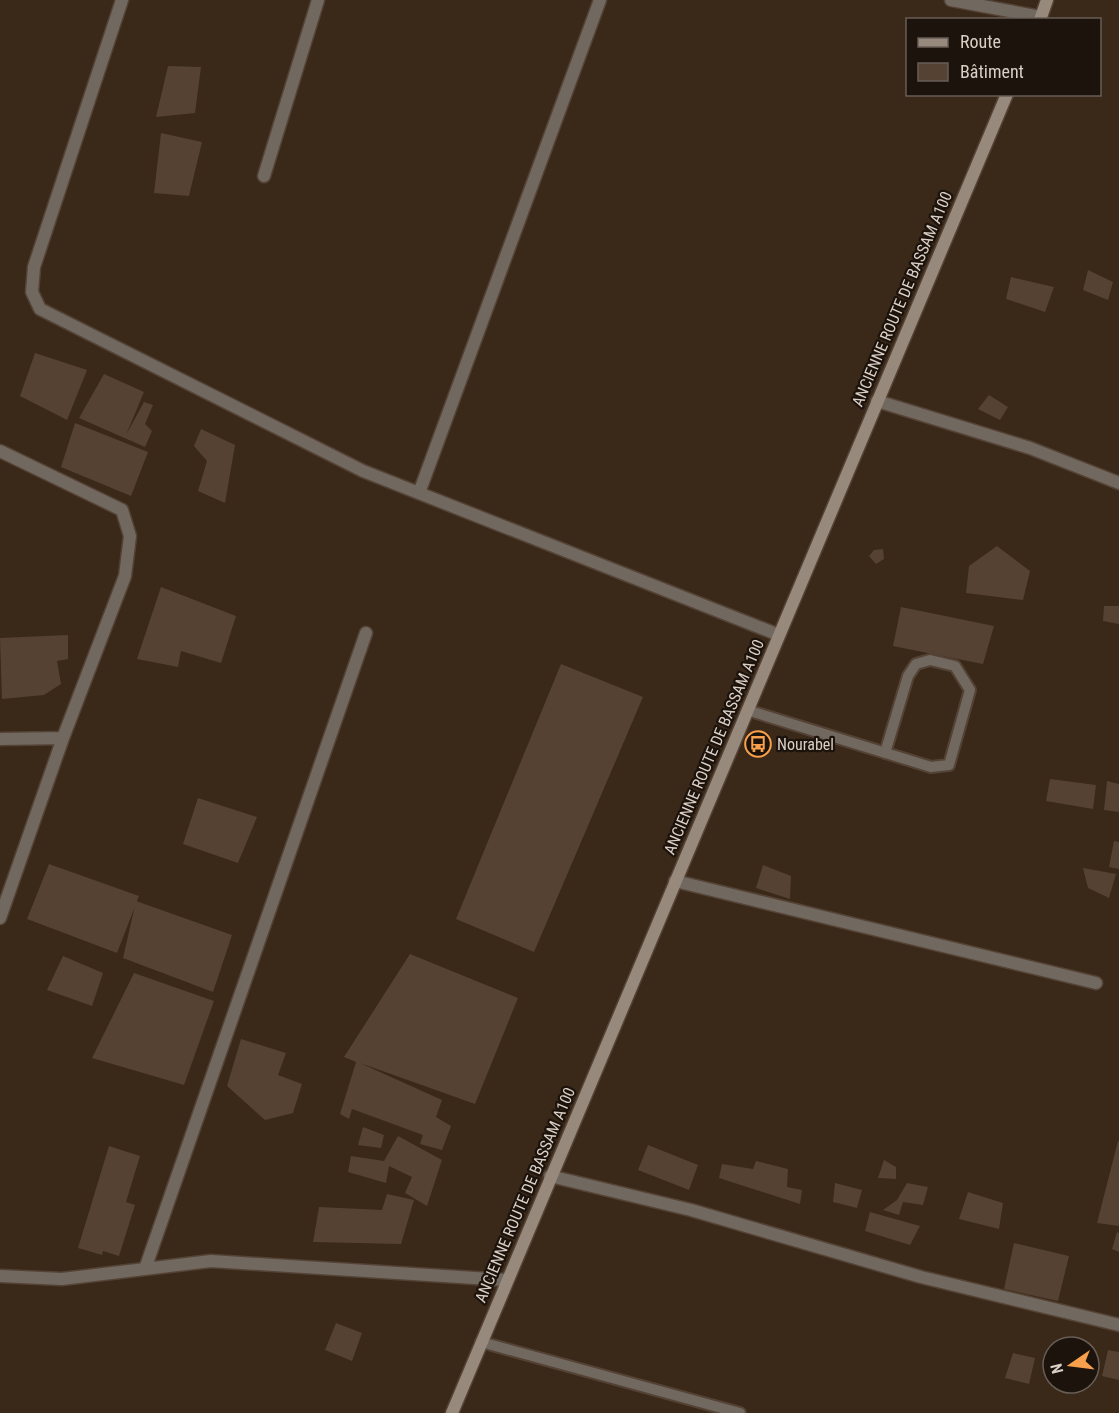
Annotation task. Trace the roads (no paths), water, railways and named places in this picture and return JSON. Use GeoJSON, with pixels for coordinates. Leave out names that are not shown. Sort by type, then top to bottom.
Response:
{"type":"FeatureCollection","features":[{"type":"Feature","properties":{"kind":"main road"},"geometry":{"type":"LineString","coordinates":[[1040,18],[1047,0]]}},
{"type":"Feature","properties":{"kind":"main road","name":"ANCIENNE ROUTE DE BASSAM A100"},"geometry":{"type":"LineString","coordinates":[[452,1413],[506,1280],[1006,96]]}},
{"type":"Feature","properties":{"kind":"street"},"geometry":{"type":"LineString","coordinates":[[122,0],[34,267],[32,292],[40,309],[363,471],[779,635]]}},
{"type":"Feature","properties":{"kind":"street"},"geometry":{"type":"LineString","coordinates":[[264,176],[318,0]]}},
{"type":"Feature","properties":{"kind":"street"},"geometry":{"type":"LineString","coordinates":[[419,493],[600,0]]}},
{"type":"Feature","properties":{"kind":"street"},"geometry":{"type":"LineString","coordinates":[[951,0],[1040,18]]}},
{"type":"Feature","properties":{"kind":"street"},"geometry":{"type":"LineString","coordinates":[[877,401],[1030,448],[1119,483]]}},
{"type":"Feature","properties":{"kind":"street"},"geometry":{"type":"LineString","coordinates":[[0,451],[122,510],[129,536],[125,576],[63,738],[0,918]]}},
{"type":"Feature","properties":{"kind":"street"},"geometry":{"type":"LineString","coordinates":[[145,1269],[366,633]]}},
{"type":"Feature","properties":{"kind":"street"},"geometry":{"type":"LineString","coordinates":[[0,739],[63,738]]}},
{"type":"Feature","properties":{"kind":"street"},"geometry":{"type":"LineString","coordinates":[[675,881],[1096,983]]}},
{"type":"Feature","properties":{"kind":"street"},"geometry":{"type":"LineString","coordinates":[[550,1176],[691,1210],[921,1276],[1119,1325]]}},
{"type":"Feature","properties":{"kind":"street"},"geometry":{"type":"LineString","coordinates":[[0,1276],[62,1279],[211,1261],[506,1280]]}},
{"type":"Feature","properties":{"kind":"lane"},"geometry":{"type":"LineString","coordinates":[[747,710],[885,753],[931,767],[949,765],[970,690],[956,666],[930,660],[916,664],[908,676],[885,753]]}},
{"type":"Feature","properties":{"kind":"lane"},"geometry":{"type":"LineString","coordinates":[[481,1342],[740,1413]]}},
{"type":"Feature","properties":{"kind":"place","name":"Nourabel"},"geometry":{"type":"Point","coordinates":[758,744]}}]}
